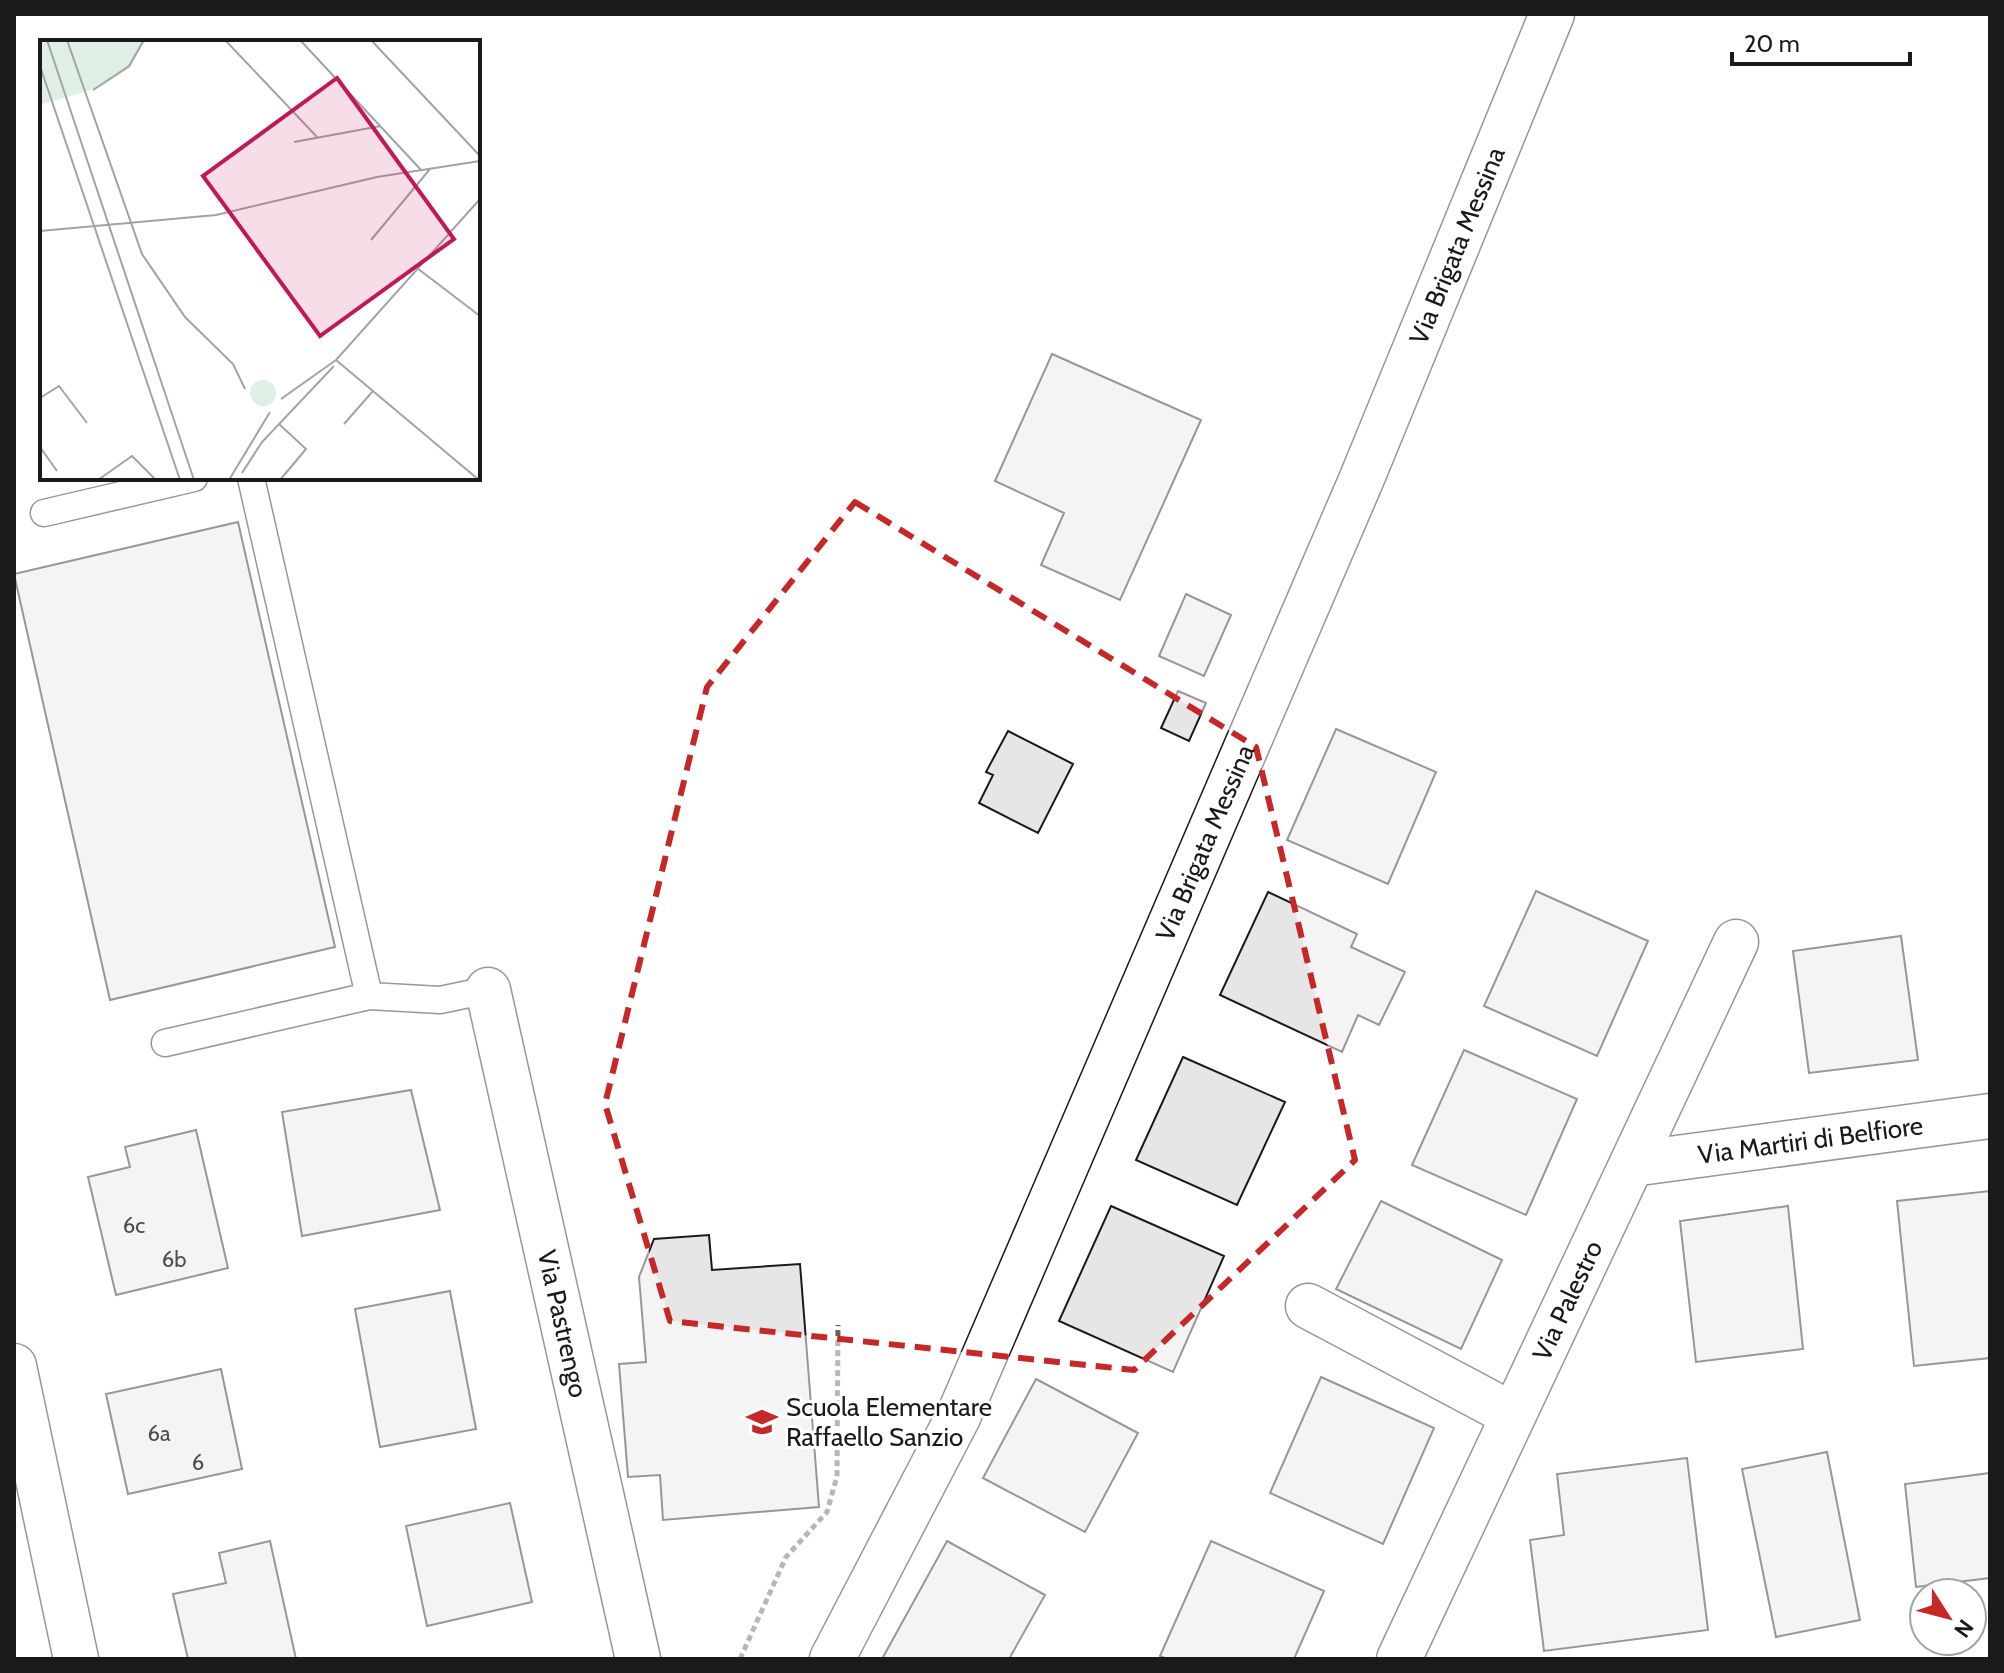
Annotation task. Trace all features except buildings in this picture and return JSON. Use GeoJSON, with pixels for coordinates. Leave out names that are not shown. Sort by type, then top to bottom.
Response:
{"type":"FeatureCollection","features":[{"type":"Feature","properties":{"kind":"street","name":"Via Brigata Messina"},"geometry":{"type":"LineString","coordinates":[[832,1659],[964,1403],[1362,478],[1552,14]]}},
{"type":"Feature","properties":{"kind":"street","name":"Via Palestro"},"geometry":{"type":"LineString","coordinates":[[1399,1659],[1736,942]]}},
{"type":"Feature","properties":{"kind":"street","name":"Via Pastrengo"},"geometry":{"type":"LineString","coordinates":[[488,990],[638,1659]]}},
{"type":"Feature","properties":{"kind":"street","name":"Via Martiri di Belfiore"},"geometry":{"type":"LineString","coordinates":[[1632,1164],[1990,1116]]}},
{"type":"Feature","properties":{"kind":"street"},"geometry":{"type":"LineString","coordinates":[[1308,1306],[1513,1415]]}},
{"type":"Feature","properties":{"kind":"street"},"geometry":{"type":"LineString","coordinates":[[14,1366],[76,1659]]}},
{"type":"Feature","properties":{"kind":"lane"},"geometry":{"type":"LineString","coordinates":[[44,513],[185,480]]}},
{"type":"Feature","properties":{"kind":"lane"},"geometry":{"type":"LineString","coordinates":[[251,480],[369,996]]}},
{"type":"Feature","properties":{"kind":"lane"},"geometry":{"type":"LineString","coordinates":[[165,1043],[369,996],[440,1000],[488,990]]}},
{"type":"Feature","properties":{"kind":"path"},"geometry":{"type":"LineString","coordinates":[[740,1659],[786,1557],[827,1512],[837,1476],[838,1325]]}},
{"type":"Feature","properties":{"kind":"highlighted area"},"geometry":{"type":"Polygon","coordinates":[[[855,502],[1256,747],[1355,1160],[1134,1370],[670,1321],[605,1104],[707,687],[855,502]]]}},
{"type":"Feature","properties":{"kind":"place","name":"Scuola Elementare Raffaello Sanzio"},"geometry":{"type":"Point","coordinates":[762,1422]}}]}
